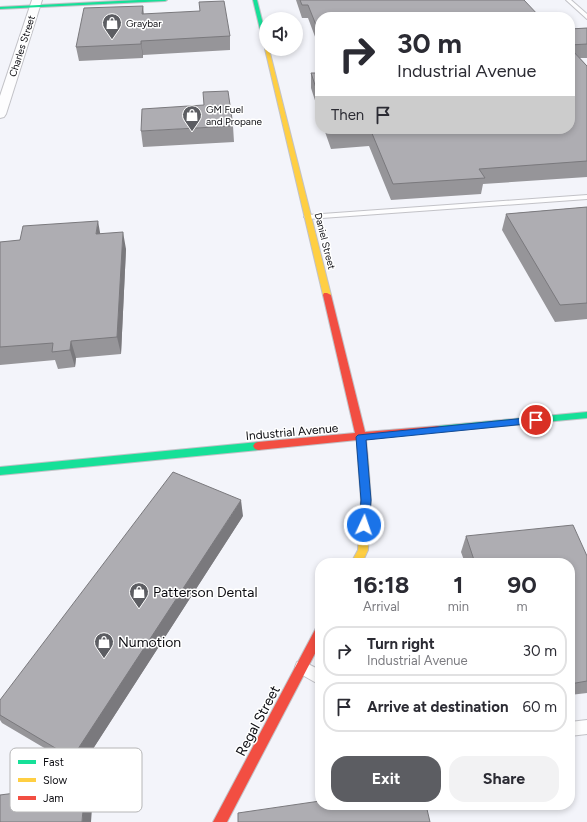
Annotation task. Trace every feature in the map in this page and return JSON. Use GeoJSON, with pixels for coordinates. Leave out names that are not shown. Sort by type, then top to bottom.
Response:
{"type":"FeatureCollection","features":[{"type":"Feature","properties":{"kind":"street"},"geometry":{"type":"LineString","coordinates":[[0,8],[36,3],[164,0]]}},
{"type":"Feature","properties":{"kind":"street"},"geometry":{"type":"LineString","coordinates":[[255,0],[259,17]]}},
{"type":"Feature","properties":{"kind":"street","name":"Charles Street"},"geometry":{"type":"LineString","coordinates":[[0,114],[36,3]]}},
{"type":"Feature","properties":{"kind":"street","name":"Daniel Street"},"geometry":{"type":"LineString","coordinates":[[269,56],[361,437]]}},
{"type":"Feature","properties":{"kind":"street","name":"Industrial Avenue"},"geometry":{"type":"LineString","coordinates":[[0,471],[587,415]]}},
{"type":"Feature","properties":{"kind":"street"},"geometry":{"type":"LineString","coordinates":[[359,558],[363,550],[366,500],[361,437]]}},
{"type":"Feature","properties":{"kind":"street","name":"Regal Street"},"geometry":{"type":"LineString","coordinates":[[220,822],[315,642]]}},
{"type":"Feature","properties":{"kind":"lane"},"geometry":{"type":"LineString","coordinates":[[568,0],[587,17]]}},
{"type":"Feature","properties":{"kind":"lane"},"geometry":{"type":"LineString","coordinates":[[308,217],[587,197]]}},
{"type":"Feature","properties":{"kind":"lane"},"geometry":{"type":"LineString","coordinates":[[302,667],[315,675]]}},
{"type":"Feature","properties":{"kind":"lane"},"geometry":{"type":"LineString","coordinates":[[575,728],[587,727]]}},
{"type":"Feature","properties":{"kind":"building"},"geometry":{"type":"Polygon","coordinates":[[[300,0],[524,0],[535,12],[315,12],[315,22],[308,5],[302,5],[300,0]]]}},
{"type":"Feature","properties":{"kind":"building"},"geometry":{"type":"Polygon","coordinates":[[[224,1],[230,36],[141,41],[141,44],[76,47],[84,8],[143,6],[142,14],[200,11],[199,2],[224,1]]]}},
{"type":"Feature","properties":{"kind":"building"},"geometry":{"type":"Polygon","coordinates":[[[587,28],[587,44],[575,45],[575,29],[587,28]]]}},
{"type":"Feature","properties":{"kind":"building"},"geometry":{"type":"Polygon","coordinates":[[[575,53],[587,66],[587,161],[479,169],[485,178],[393,184],[372,134],[575,134],[575,53]]]}},
{"type":"Feature","properties":{"kind":"building"},"geometry":{"type":"Polygon","coordinates":[[[311,73],[315,73],[315,85],[311,73]]]}},
{"type":"Feature","properties":{"kind":"building"},"geometry":{"type":"Polygon","coordinates":[[[228,91],[233,126],[141,131],[142,109],[204,105],[203,92],[228,91]]]}},
{"type":"Feature","properties":{"kind":"building"},"geometry":{"type":"Polygon","coordinates":[[[587,207],[587,303],[560,305],[506,214],[587,207]]]}},
{"type":"Feature","properties":{"kind":"building"},"geometry":{"type":"Polygon","coordinates":[[[98,221],[96,234],[123,232],[117,337],[71,341],[70,350],[52,352],[53,343],[0,347],[0,242],[20,240],[23,226],[98,221]]]}},
{"type":"Feature","properties":{"kind":"building"},"geometry":{"type":"Polygon","coordinates":[[[173,472],[241,500],[79,748],[55,748],[0,715],[0,700],[173,472]]]}},
{"type":"Feature","properties":{"kind":"building"},"geometry":{"type":"Polygon","coordinates":[[[573,525],[587,556],[587,681],[575,683],[575,558],[473,558],[466,536],[573,525]]]}},
{"type":"Feature","properties":{"kind":"building"},"geometry":{"type":"Polygon","coordinates":[[[10,794],[10,812],[83,812],[82,822],[0,822],[0,795],[10,794]]]}},
{"type":"Feature","properties":{"kind":"building"},"geometry":{"type":"Polygon","coordinates":[[[315,802],[315,810],[427,810],[430,822],[238,822],[238,813],[315,802]]]}},
{"type":"Feature","properties":{"kind":"traffic: fast"},"geometry":{"type":"LineString","coordinates":[[0,8],[165,0]]}},
{"type":"Feature","properties":{"kind":"traffic: fast"},"geometry":{"type":"LineString","coordinates":[[255,0],[259,17]]}},
{"type":"Feature","properties":{"kind":"traffic: fast"},"geometry":{"type":"LineString","coordinates":[[438,429],[587,415]]}},
{"type":"Feature","properties":{"kind":"traffic: fast"},"geometry":{"type":"LineString","coordinates":[[0,471],[258,446]]}},
{"type":"Feature","properties":{"kind":"traffic: slow"},"geometry":{"type":"LineString","coordinates":[[269,56],[327,295]]}},
{"type":"Feature","properties":{"kind":"traffic: slow"},"geometry":{"type":"LineString","coordinates":[[359,558],[363,550],[366,500],[363,460]]}},
{"type":"Feature","properties":{"kind":"traffic: jam"},"geometry":{"type":"LineString","coordinates":[[327,295],[361,437],[363,460]]}},
{"type":"Feature","properties":{"kind":"traffic: jam"},"geometry":{"type":"LineString","coordinates":[[258,446],[438,429]]}},
{"type":"Feature","properties":{"kind":"traffic: jam"},"geometry":{"type":"LineString","coordinates":[[220,822],[315,642]]}},
{"type":"Feature","properties":{"kind":"place","name":"Graybar"},"geometry":{"type":"Point","coordinates":[112,40]}},
{"type":"Feature","properties":{"kind":"place","name":"GM Fuel and Propane"},"geometry":{"type":"Point","coordinates":[192,132]}},
{"type":"Feature","properties":{"kind":"place","name":"Patterson Dental"},"geometry":{"type":"Point","coordinates":[139,609]}},
{"type":"Feature","properties":{"kind":"place","name":"Numotion"},"geometry":{"type":"Point","coordinates":[104,659]}},
{"type":"Feature","properties":{"kind":"route"},"geometry":{"type":"LineString","coordinates":[[364,525],[366,500],[361,437],[536,420]]}}]}
